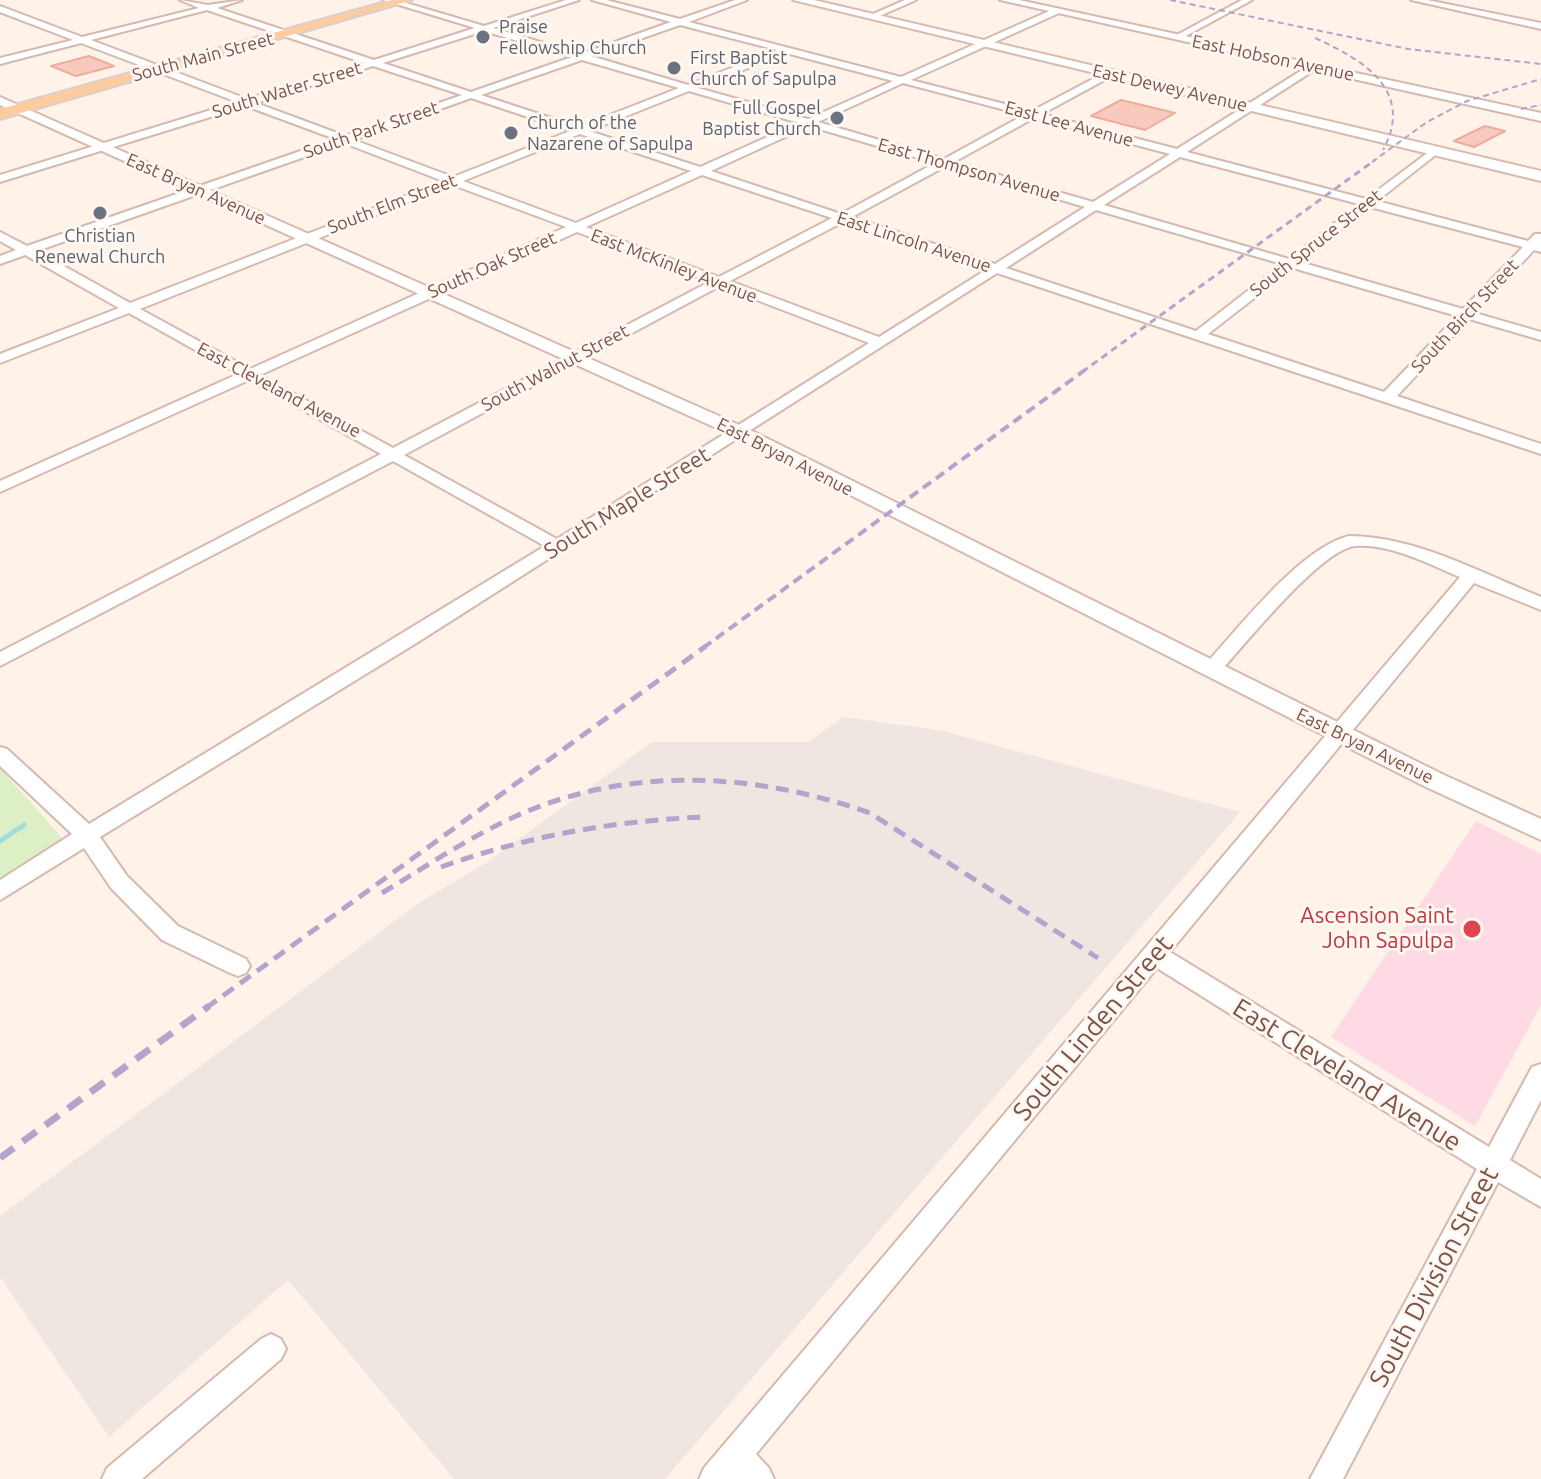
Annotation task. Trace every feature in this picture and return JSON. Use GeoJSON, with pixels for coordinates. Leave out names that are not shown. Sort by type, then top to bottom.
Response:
{"type":"FeatureCollection","features":[{"type":"Feature","properties":{"kind":"main road","name":"East Dewey Avenue"},"geometry":{"type":"LineString","coordinates":[[799,0],[1541,176]]}},
{"type":"Feature","properties":{"kind":"main road","name":"South Main Street"},"geometry":{"type":"LineString","coordinates":[[0,114],[397,1]]}},
{"type":"Feature","properties":{"kind":"street","name":"East Lincoln Avenue"},"geometry":{"type":"LineString","coordinates":[[184,0],[1541,449]]}},
{"type":"Feature","properties":{"kind":"street"},"geometry":{"type":"LineString","coordinates":[[0,61],[238,0]]}},
{"type":"Feature","properties":{"kind":"street","name":"South Water Street"},"geometry":{"type":"LineString","coordinates":[[0,179],[575,0]]}},
{"type":"Feature","properties":{"kind":"street","name":"East Lee Avenue"},"geometry":{"type":"LineString","coordinates":[[596,0],[1366,203],[1538,243]]}},
{"type":"Feature","properties":{"kind":"street","name":"South Park Street"},"geometry":{"type":"LineString","coordinates":[[0,260],[743,0]]}},
{"type":"Feature","properties":{"kind":"street"},"geometry":{"type":"LineString","coordinates":[[870,17],[912,0]]}},
{"type":"Feature","properties":{"kind":"street","name":"East Hobson Avenue"},"geometry":{"type":"LineString","coordinates":[[1005,0],[1541,117]]}},
{"type":"Feature","properties":{"kind":"street"},"geometry":{"type":"LineString","coordinates":[[1177,37],[1248,0]]}},
{"type":"Feature","properties":{"kind":"street"},"geometry":{"type":"LineString","coordinates":[[1418,0],[1541,26]]}},
{"type":"Feature","properties":{"kind":"street","name":"East Thompson Avenue"},"geometry":{"type":"LineString","coordinates":[[397,1],[583,58],[1541,336]]}},
{"type":"Feature","properties":{"kind":"street","name":"East McKinley Avenue"},"geometry":{"type":"LineString","coordinates":[[0,9],[879,342]]}},
{"type":"Feature","properties":{"kind":"street","name":"South Oak Street"},"geometry":{"type":"LineString","coordinates":[[0,487],[1056,11]]}},
{"type":"Feature","properties":{"kind":"street","name":"South Elm Street"},"geometry":{"type":"LineString","coordinates":[[0,359],[785,50]]}},
{"type":"Feature","properties":{"kind":"street","name":"South Maple Street"},"geometry":{"type":"LineString","coordinates":[[0,891],[86,834],[740,432],[1313,67]]}},
{"type":"Feature","properties":{"kind":"street","name":"South Walnut Street"},"geometry":{"type":"LineString","coordinates":[[0,660],[395,454],[1109,74]]}},
{"type":"Feature","properties":{"kind":"street","name":"East Bryan Avenue"},"geometry":{"type":"LineString","coordinates":[[0,101],[740,432],[1211,670],[1541,830]]}},
{"type":"Feature","properties":{"kind":"street","name":"South Spruce Street"},"geometry":{"type":"LineString","coordinates":[[1198,336],[1434,151]]}},
{"type":"Feature","properties":{"kind":"street","name":"East Cleveland Avenue"},"geometry":{"type":"LineString","coordinates":[[0,236],[557,546]]}},
{"type":"Feature","properties":{"kind":"street","name":"South Birch Street"},"geometry":{"type":"LineString","coordinates":[[1388,397],[1538,243]]}},
{"type":"Feature","properties":{"kind":"street"},"geometry":{"type":"LineString","coordinates":[[1211,670],[1323,553],[1349,541],[1386,545],[1541,604]]}},
{"type":"Feature","properties":{"kind":"street","name":"South Linden Street"},"geometry":{"type":"LineString","coordinates":[[725,1467],[1470,576]]}},
{"type":"Feature","properties":{"kind":"street"},"geometry":{"type":"LineString","coordinates":[[0,754],[86,834],[119,882],[170,933],[238,966]]}},
{"type":"Feature","properties":{"kind":"street","name":"East Cleveland Avenue"},"geometry":{"type":"LineString","coordinates":[[1154,954],[1541,1194]]}},
{"type":"Feature","properties":{"kind":"street","name":"South Division Street"},"geometry":{"type":"LineString","coordinates":[[1326,1479],[1541,1075]]}},
{"type":"Feature","properties":{"kind":"street"},"geometry":{"type":"LineString","coordinates":[[118,1479],[271,1349]]}},
{"type":"Feature","properties":{"kind":"street"},"geometry":{"type":"LineString","coordinates":[[725,1467],[758,1479]]}},
{"type":"Feature","properties":{"kind":"shaded area"},"geometry":{"type":"Polygon","coordinates":[[[843,717],[939,730],[1240,812],[665,1479],[454,1479],[288,1280],[109,1437],[0,1277],[0,1216],[420,902],[486,863],[652,742],[808,742],[843,717]]]}},
{"type":"Feature","properties":{"kind":"shaded area","name":"Ascension Saint John Sapulpa"},"geometry":{"type":"Polygon","coordinates":[[[1476,821],[1541,854],[1541,1005],[1475,1126],[1331,1037],[1476,821]]]}},
{"type":"Feature","properties":{"kind":"green space"},"geometry":{"type":"Polygon","coordinates":[[[0,768],[64,840],[0,882],[0,768]]]}},
{"type":"Feature","properties":{"kind":"building"},"geometry":{"type":"Polygon","coordinates":[[[89,56],[114,66],[76,76],[51,66],[89,56]]]}},
{"type":"Feature","properties":{"kind":"building"},"geometry":{"type":"Polygon","coordinates":[[[1121,100],[1175,113],[1145,130],[1091,116],[1121,100]]]}},
{"type":"Feature","properties":{"kind":"building"},"geometry":{"type":"Polygon","coordinates":[[[1485,126],[1505,131],[1474,147],[1454,141],[1485,126]]]}},
{"type":"Feature","properties":{"kind":"waterway"},"geometry":{"type":"LineString","coordinates":[[0,841],[24,825]]}},
{"type":"Feature","properties":{"kind":"railway"},"geometry":{"type":"LineString","coordinates":[[1170,0],[1408,49],[1541,64]]}},
{"type":"Feature","properties":{"kind":"railway"},"geometry":{"type":"LineString","coordinates":[[1315,38],[1351,56],[1379,80],[1388,94],[1393,111],[1391,129],[1383,150]]}},
{"type":"Feature","properties":{"kind":"railway"},"geometry":{"type":"LineString","coordinates":[[1372,162],[1427,122],[1467,101],[1541,79]]}},
{"type":"Feature","properties":{"kind":"railway"},"geometry":{"type":"LineString","coordinates":[[1521,109],[1541,105]]}},
{"type":"Feature","properties":{"kind":"railway"},"geometry":{"type":"LineString","coordinates":[[1082,372],[1375,160]]}},
{"type":"Feature","properties":{"kind":"railway"},"geometry":{"type":"LineString","coordinates":[[703,648],[1085,370]]}},
{"type":"Feature","properties":{"kind":"railway"},"geometry":{"type":"LineString","coordinates":[[206,1008],[706,646]]}},
{"type":"Feature","properties":{"kind":"railway"},"geometry":{"type":"LineString","coordinates":[[382,893],[480,834],[557,800],[646,782],[691,780],[736,783],[826,799],[870,813],[1098,958]]}},
{"type":"Feature","properties":{"kind":"railway"},"geometry":{"type":"LineString","coordinates":[[441,867],[506,847],[571,832],[637,822],[704,817]]}},
{"type":"Feature","properties":{"kind":"railway"},"geometry":{"type":"LineString","coordinates":[[0,1158],[209,1006]]}},
{"type":"Feature","properties":{"kind":"place","name":"Praise Fellowship Church"},"geometry":{"type":"Point","coordinates":[483,37]}},
{"type":"Feature","properties":{"kind":"place","name":"First Baptist Church of Sapulpa"},"geometry":{"type":"Point","coordinates":[674,68]}},
{"type":"Feature","properties":{"kind":"place","name":"Full Gospel Baptist Church"},"geometry":{"type":"Point","coordinates":[837,118]}},
{"type":"Feature","properties":{"kind":"place","name":"Church of the Nazarene of Sapulpa"},"geometry":{"type":"Point","coordinates":[511,133]}},
{"type":"Feature","properties":{"kind":"place","name":"Christian Renewal Church"},"geometry":{"type":"Point","coordinates":[100,213]}},
{"type":"Feature","properties":{"kind":"place","name":"Ascension Saint John Sapulpa"},"geometry":{"type":"Point","coordinates":[1472,929]}}]}
